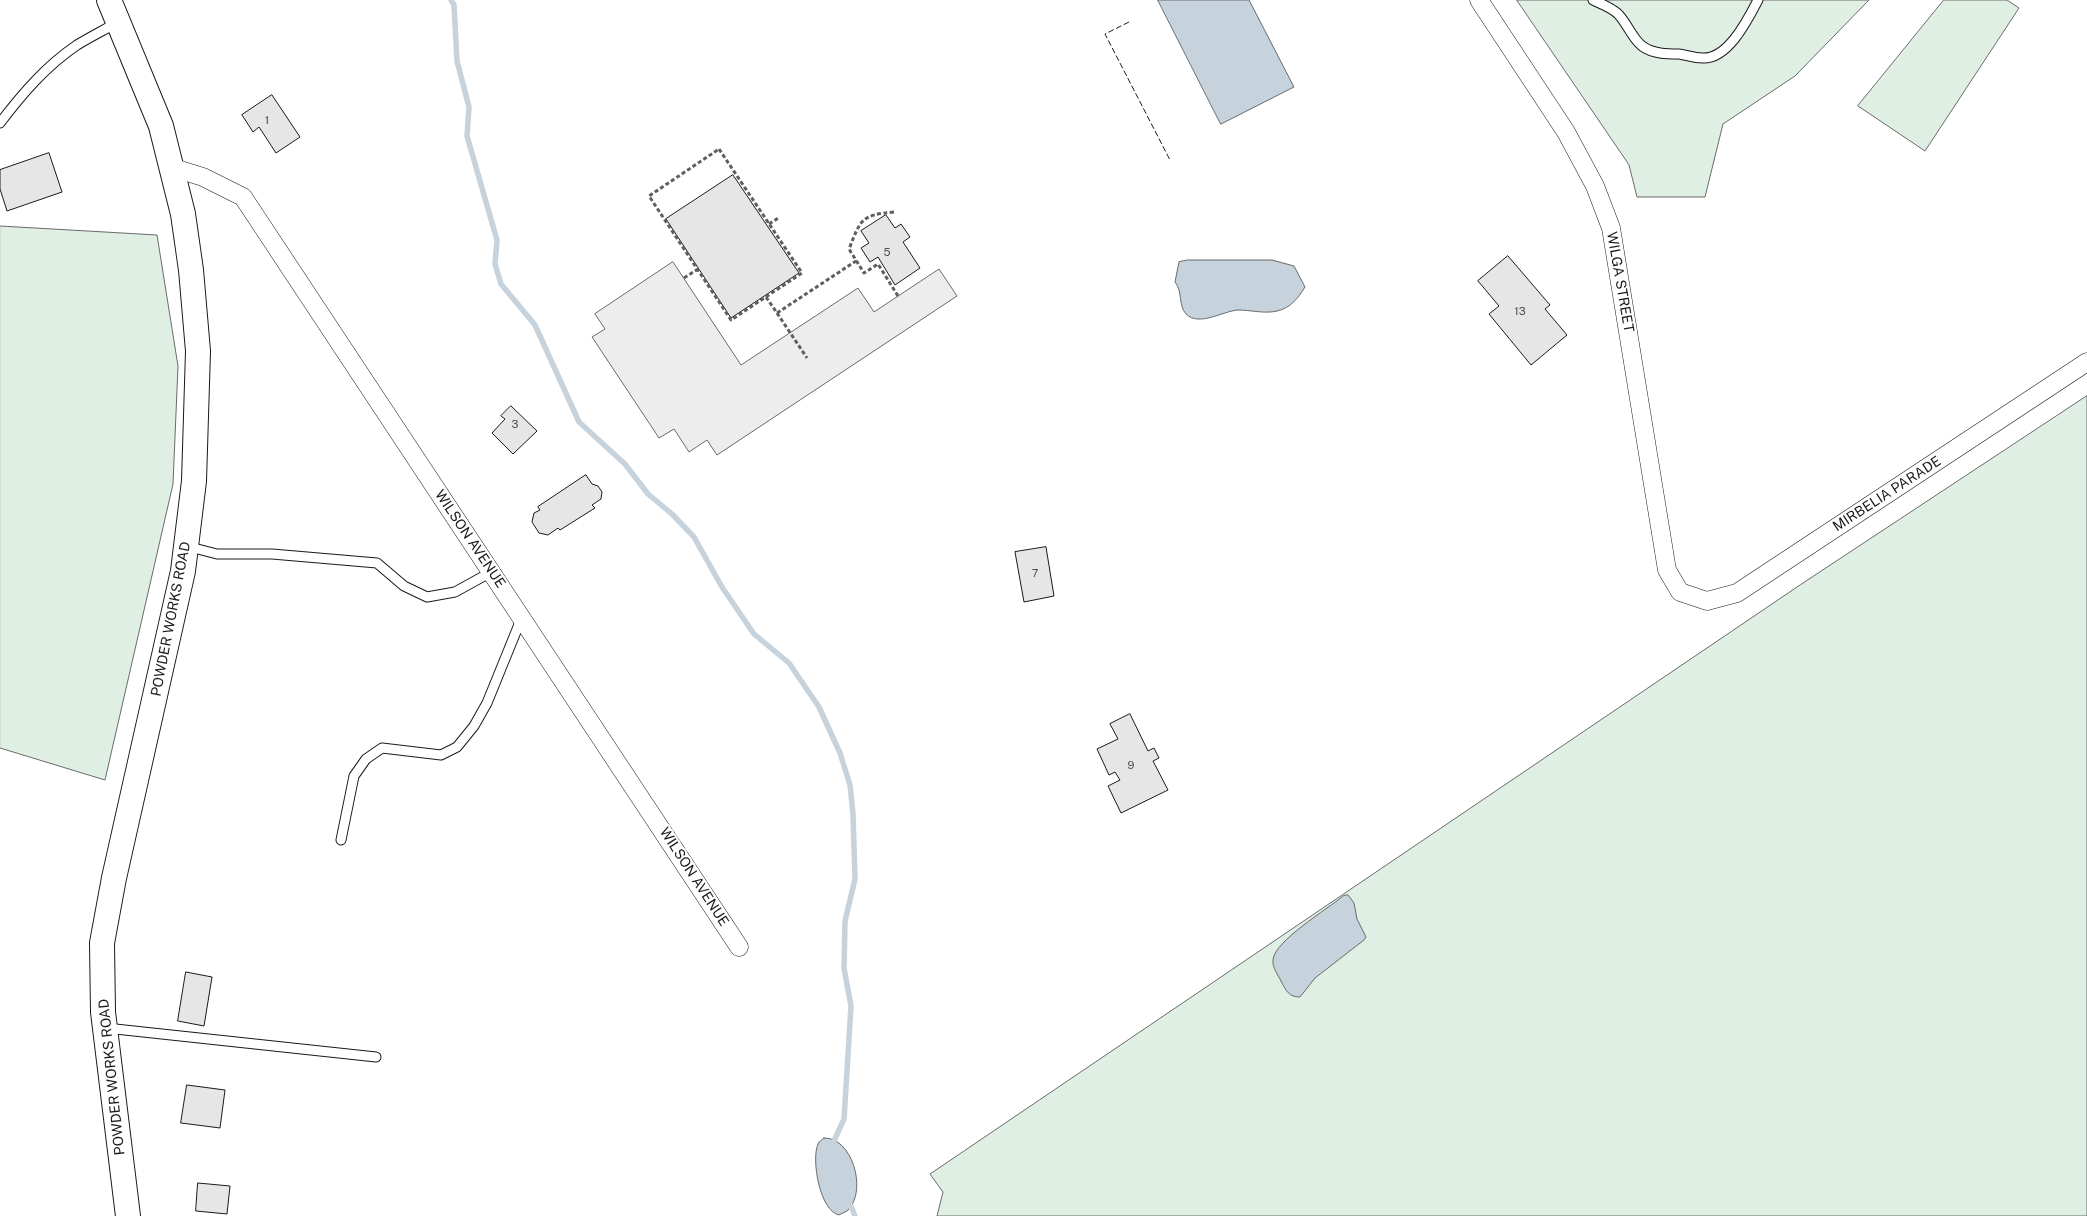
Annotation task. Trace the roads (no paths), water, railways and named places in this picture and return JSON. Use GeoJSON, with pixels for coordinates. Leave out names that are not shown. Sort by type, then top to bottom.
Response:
{"type":"FeatureCollection","features":[{"type":"Feature","properties":{"kind":"main road","name":"POWDER WORKS ROAD"},"geometry":{"type":"LineString","coordinates":[[114,10],[161,126],[183,214],[191,270],[198,351],[194,481],[183,571],[114,878],[102,943],[105,1028],[128,1216]]}},
{"type":"Feature","properties":{"kind":"street","name":"WILGA STREET"},"geometry":{"type":"LineString","coordinates":[[1479,0],[1566,132],[1596,186],[1611,228],[1667,570],[1680,592]]}},
{"type":"Feature","properties":{"kind":"street","name":"WILSON AVENUE"},"geometry":{"type":"LineString","coordinates":[[171,167],[203,177],[243,198],[740,947]]}},
{"type":"Feature","properties":{"kind":"street","name":"MIRBELIA PARADE"},"geometry":{"type":"LineString","coordinates":[[1680,592],[1706,601],[1736,594],[2087,362]]}},
{"type":"Feature","properties":{"kind":"lane"},"geometry":{"type":"LineString","coordinates":[[1593,0],[1618,14],[1635,39],[1652,52],[1702,58],[1712,57],[1723,51],[1732,41],[1758,0]]}},
{"type":"Feature","properties":{"kind":"lane"},"geometry":{"type":"LineString","coordinates":[[0,123],[15,103],[50,66],[77,45],[114,10]]}},
{"type":"Feature","properties":{"kind":"lane"},"geometry":{"type":"LineString","coordinates":[[186,546],[217,554],[272,554],[377,563],[404,586],[427,597],[455,592],[484,576],[494,575]]}},
{"type":"Feature","properties":{"kind":"lane"},"geometry":{"type":"LineString","coordinates":[[341,840],[354,776],[366,759],[382,748],[441,755],[457,747],[474,726],[487,703],[522,617]]}},
{"type":"Feature","properties":{"kind":"lane"},"geometry":{"type":"LineString","coordinates":[[105,1028],[376,1057]]}},
{"type":"Feature","properties":{"kind":"waterway"},"geometry":{"type":"LineString","coordinates":[[451,0],[454,5],[457,61],[469,107],[467,136],[497,240],[495,264],[501,284],[535,325],[579,422],[625,464],[648,494],[672,514],[694,537],[722,587],[754,634],[789,663],[819,707],[840,753],[850,785],[855,879],[845,921],[844,968],[851,1006],[844,1119],[834,1141]]}},
{"type":"Feature","properties":{"kind":"waterway"},"geometry":{"type":"LineString","coordinates":[[851,1206],[855,1216]]}}]}
